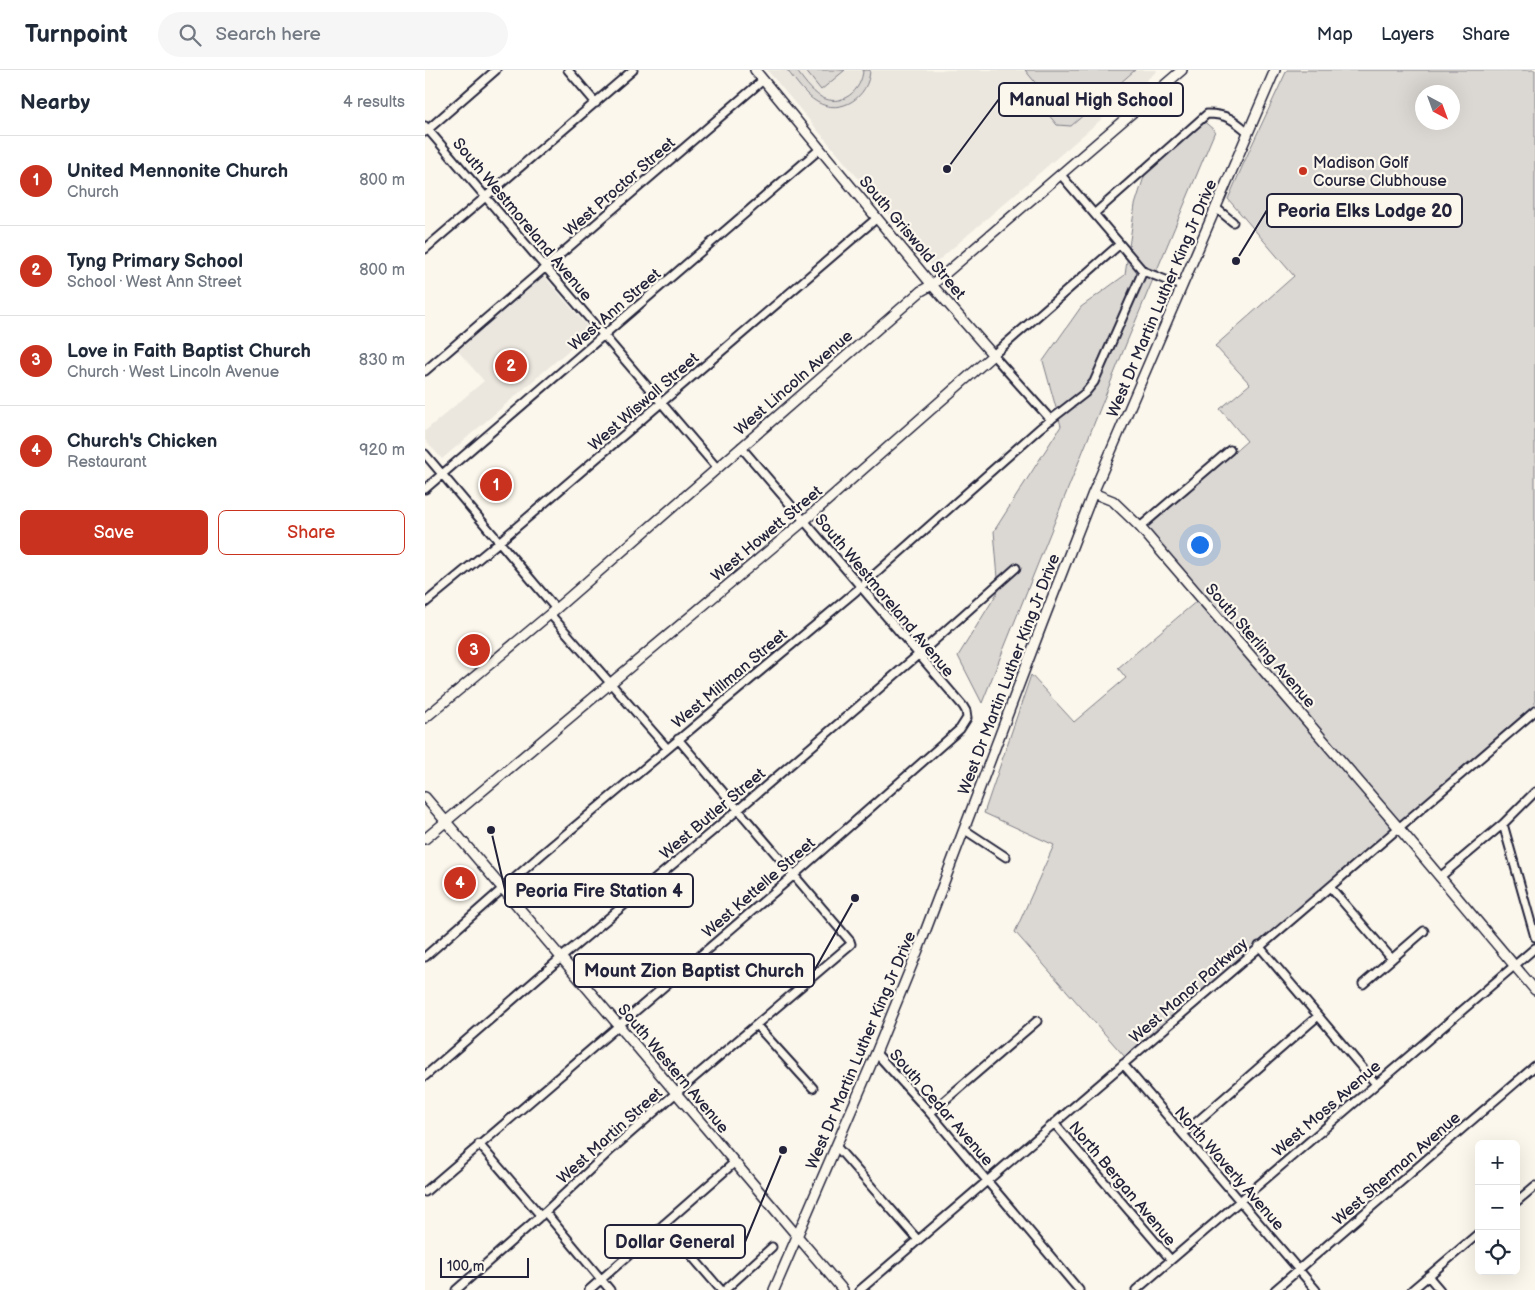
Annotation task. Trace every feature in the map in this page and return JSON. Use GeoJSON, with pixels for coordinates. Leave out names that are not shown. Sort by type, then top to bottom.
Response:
{"type":"FeatureCollection","features":[{"type":"Feature","properties":{"kind":"main road","name":"South Griswold Street"},"geometry":{"type":"LineString","coordinates":[[755,70],[932,285],[993,355]]}},
{"type":"Feature","properties":{"kind":"main road","name":"West Lincoln Avenue"},"geometry":{"type":"LineString","coordinates":[[425,718],[553,611],[921,291],[932,285],[1182,70]]}},
{"type":"Feature","properties":{"kind":"main road","name":"West Dr Martin Luther King Jr Drive"},"geometry":{"type":"LineString","coordinates":[[774,1290],[876,1053],[929,924],[1041,624],[1093,493],[1275,70]]}},
{"type":"Feature","properties":{"kind":"main road","name":"West Howett Street"},"geometry":{"type":"LineString","coordinates":[[425,839],[804,521],[993,355]]}},
{"type":"Feature","properties":{"kind":"main road","name":"South Sterling Avenue"},"geometry":{"type":"LineString","coordinates":[[1093,493],[1113,501],[1140,527],[1398,827],[1535,990]]}},
{"type":"Feature","properties":{"kind":"main road","name":"South Western Avenue"},"geometry":{"type":"LineString","coordinates":[[425,797],[843,1290]]}},
{"type":"Feature","properties":{"kind":"street"},"geometry":{"type":"LineString","coordinates":[[426,129],[496,70]]}},
{"type":"Feature","properties":{"kind":"street"},"geometry":{"type":"LineString","coordinates":[[568,70],[596,103]]}},
{"type":"Feature","properties":{"kind":"street"},"geometry":{"type":"LineString","coordinates":[[425,249],[633,70]]}},
{"type":"Feature","properties":{"kind":"street","name":"West Proctor Street"},"geometry":{"type":"LineString","coordinates":[[425,371],[763,80]]}},
{"type":"Feature","properties":{"kind":"street"},"geometry":{"type":"LineString","coordinates":[[1095,213],[1207,114],[1221,114],[1248,132]]}},
{"type":"Feature","properties":{"kind":"street","name":"South Westmoreland Avenue"},"geometry":{"type":"LineString","coordinates":[[426,129],[486,196],[717,468]]}},
{"type":"Feature","properties":{"kind":"street","name":"West Ann Street"},"geometry":{"type":"LineString","coordinates":[[425,488],[820,149]]}},
{"type":"Feature","properties":{"kind":"street"},"geometry":{"type":"LineString","coordinates":[[1061,175],[1143,271],[1181,286]]}},
{"type":"Feature","properties":{"kind":"street"},"geometry":{"type":"LineString","coordinates":[[1216,208],[1233,222]]}},
{"type":"Feature","properties":{"kind":"street","name":"West Wiswall Street"},"geometry":{"type":"LineString","coordinates":[[425,603],[499,542],[877,218]]}},
{"type":"Feature","properties":{"kind":"street","name":"West Howett Street"},"geometry":{"type":"LineString","coordinates":[[993,355],[1120,244]]}},
{"type":"Feature","properties":{"kind":"street","name":"West Millman Street"},"geometry":{"type":"LineString","coordinates":[[425,957],[502,888],[861,586],[1039,428],[1085,393],[1094,382],[1143,271]]}},
{"type":"Feature","properties":{"kind":"street","name":"South Griswold Street"},"geometry":{"type":"LineString","coordinates":[[993,355],[1051,420]]}},
{"type":"Feature","properties":{"kind":"street","name":"South Westmoreland Avenue"},"geometry":{"type":"LineString","coordinates":[[741,447],[964,708],[967,717]]}},
{"type":"Feature","properties":{"kind":"street"},"geometry":{"type":"LineString","coordinates":[[1140,527],[1230,450]]}},
{"type":"Feature","properties":{"kind":"street"},"geometry":{"type":"LineString","coordinates":[[425,454],[499,542],[611,683],[667,748]]}},
{"type":"Feature","properties":{"kind":"street","name":"West Butler Street"},"geometry":{"type":"LineString","coordinates":[[426,1072],[739,809],[1016,568]]}},
{"type":"Feature","properties":{"kind":"street","name":"West Manor Parkway"},"geometry":{"type":"LineString","coordinates":[[860,1290],[1535,711]]}},
{"type":"Feature","properties":{"kind":"street","name":"West Kettelle Street"},"geometry":{"type":"LineString","coordinates":[[425,1192],[960,729],[967,717]]}},
{"type":"Feature","properties":{"kind":"street"},"geometry":{"type":"LineString","coordinates":[[678,739],[794,874]]}},
{"type":"Feature","properties":{"kind":"street"},"geometry":{"type":"LineString","coordinates":[[1440,877],[1503,824],[1535,792]]}},
{"type":"Feature","properties":{"kind":"street"},"geometry":{"type":"LineString","coordinates":[[1503,824],[1535,938]]}},
{"type":"Feature","properties":{"kind":"street"},"geometry":{"type":"LineString","coordinates":[[965,830],[1006,857]]}},
{"type":"Feature","properties":{"kind":"street","name":"West Martin Street"},"geometry":{"type":"LineString","coordinates":[[456,1290],[543,1214],[612,1149],[851,944],[794,874]]}},
{"type":"Feature","properties":{"kind":"street"},"geometry":{"type":"LineString","coordinates":[[1330,887],[1392,959]]}},
{"type":"Feature","properties":{"kind":"street"},"geometry":{"type":"LineString","coordinates":[[1528,908],[1535,902]]}},
{"type":"Feature","properties":{"kind":"street"},"geometry":{"type":"LineString","coordinates":[[1363,984],[1424,932]]}},
{"type":"Feature","properties":{"kind":"street"},"geometry":{"type":"LineString","coordinates":[[1259,946],[1376,1084]]}},
{"type":"Feature","properties":{"kind":"street","name":"West Moss Avenue"},"geometry":{"type":"LineString","coordinates":[[1136,1290],[1535,948]]}},
{"type":"Feature","properties":{"kind":"street"},"geometry":{"type":"LineString","coordinates":[[1183,1134],[1318,1016]]}},
{"type":"Feature","properties":{"kind":"street"},"geometry":{"type":"LineString","coordinates":[[930,1113],[1037,1021]]}},
{"type":"Feature","properties":{"kind":"street"},"geometry":{"type":"LineString","coordinates":[[757,1026],[813,1088]]}},
{"type":"Feature","properties":{"kind":"street","name":"South Cedar Avenue"},"geometry":{"type":"LineString","coordinates":[[876,1053],[930,1113],[1079,1290]]}},
{"type":"Feature","properties":{"kind":"street","name":"North Waverly Avenue"},"geometry":{"type":"LineString","coordinates":[[1123,1064],[1316,1290]]}},
{"type":"Feature","properties":{"kind":"street","name":"West Sherman Avenue"},"geometry":{"type":"LineString","coordinates":[[1275,1290],[1535,1066]]}},
{"type":"Feature","properties":{"kind":"street","name":"North Bergan Avenue"},"geometry":{"type":"LineString","coordinates":[[1054,1123],[1171,1260]]}},
{"type":"Feature","properties":{"kind":"street"},"geometry":{"type":"LineString","coordinates":[[479,1144],[610,1290]]}},
{"type":"Feature","properties":{"kind":"street"},"geometry":{"type":"LineString","coordinates":[[836,1146],[918,1240]]}},
{"type":"Feature","properties":{"kind":"street"},"geometry":{"type":"LineString","coordinates":[[589,1290],[735,1162]]}},
{"type":"Feature","properties":{"kind":"street"},"geometry":{"type":"LineString","coordinates":[[1520,1199],[1535,1186]]}},
{"type":"Feature","properties":{"kind":"street"},"geometry":{"type":"LineString","coordinates":[[664,1224],[721,1290]]}},
{"type":"Feature","properties":{"kind":"street"},"geometry":{"type":"LineString","coordinates":[[1412,1290],[1475,1236]]}},
{"type":"Feature","properties":{"kind":"street"},"geometry":{"type":"LineString","coordinates":[[725,1290],[772,1248]]}},
{"type":"Feature","properties":{"kind":"street"},"geometry":{"type":"LineString","coordinates":[[1428,1276],[1440,1290]]}},
{"type":"Feature","properties":{"kind":"shaded area"},"geometry":{"type":"Polygon","coordinates":[[[767,70],[1156,70],[1157,71],[932,266],[767,70]]]}},
{"type":"Feature","properties":{"kind":"shaded area"},"geometry":{"type":"Polygon","coordinates":[[[787,70],[796,70],[821,97],[836,100],[843,99],[855,91],[862,78],[863,70],[870,70],[865,88],[859,96],[844,105],[835,107],[826,106],[809,96],[787,70]]]}},
{"type":"Feature","properties":{"kind":"shaded area"},"geometry":{"type":"Polygon","coordinates":[[[805,70],[845,70],[821,90],[805,70]]]}},
{"type":"Feature","properties":{"kind":"shaded area"},"geometry":{"type":"Polygon","coordinates":[[[1025,70],[1135,70],[1071,126],[1057,125],[1043,108],[1042,91],[1025,70]]]}},
{"type":"Feature","properties":{"kind":"shaded area"},"geometry":{"type":"Polygon","coordinates":[[[1287,70],[1535,70],[1535,705],[1125,1057],[1015,932],[1054,845],[984,813],[1031,675],[1074,722],[1126,678],[1118,668],[1205,594],[1147,528],[1247,441],[1220,409],[1250,384],[1215,346],[1294,276],[1228,199],[1287,70]]]}},
{"type":"Feature","properties":{"kind":"shaded area"},"geometry":{"type":"Polygon","coordinates":[[[1199,117],[1215,131],[1126,344],[982,703],[958,656],[999,590],[994,531],[1061,426],[1043,361],[1081,307],[1125,275],[1135,205],[1150,158],[1199,117]]]}},
{"type":"Feature","properties":{"kind":"shaded area"},"geometry":{"type":"Polygon","coordinates":[[[544,276],[591,331],[442,459],[425,440],[425,431],[484,381],[457,350],[544,276]]]}},
{"type":"Feature","properties":{"kind":"place","name":"Manual High School"},"geometry":{"type":"Point","coordinates":[947,169]}},
{"type":"Feature","properties":{"kind":"place","name":"Madison Golf Course Clubhouse"},"geometry":{"type":"Point","coordinates":[1303,171]}},
{"type":"Feature","properties":{"kind":"place","name":"Peoria Elks Lodge 20"},"geometry":{"type":"Point","coordinates":[1236,261]}},
{"type":"Feature","properties":{"kind":"place","name":"Tyng Primary School"},"geometry":{"type":"Point","coordinates":[511,366]}},
{"type":"Feature","properties":{"kind":"place","name":"United Mennonite Church"},"geometry":{"type":"Point","coordinates":[496,485]}},
{"type":"Feature","properties":{"kind":"place","name":"Love in Faith Baptist Church"},"geometry":{"type":"Point","coordinates":[474,650]}},
{"type":"Feature","properties":{"kind":"place","name":"Peoria Fire Station 4"},"geometry":{"type":"Point","coordinates":[491,830]}},
{"type":"Feature","properties":{"kind":"place","name":"Church's Chicken"},"geometry":{"type":"Point","coordinates":[460,883]}},
{"type":"Feature","properties":{"kind":"place","name":"Mount Zion Baptist Church"},"geometry":{"type":"Point","coordinates":[855,898]}},
{"type":"Feature","properties":{"kind":"place","name":"Dollar General"},"geometry":{"type":"Point","coordinates":[783,1150]}}]}
